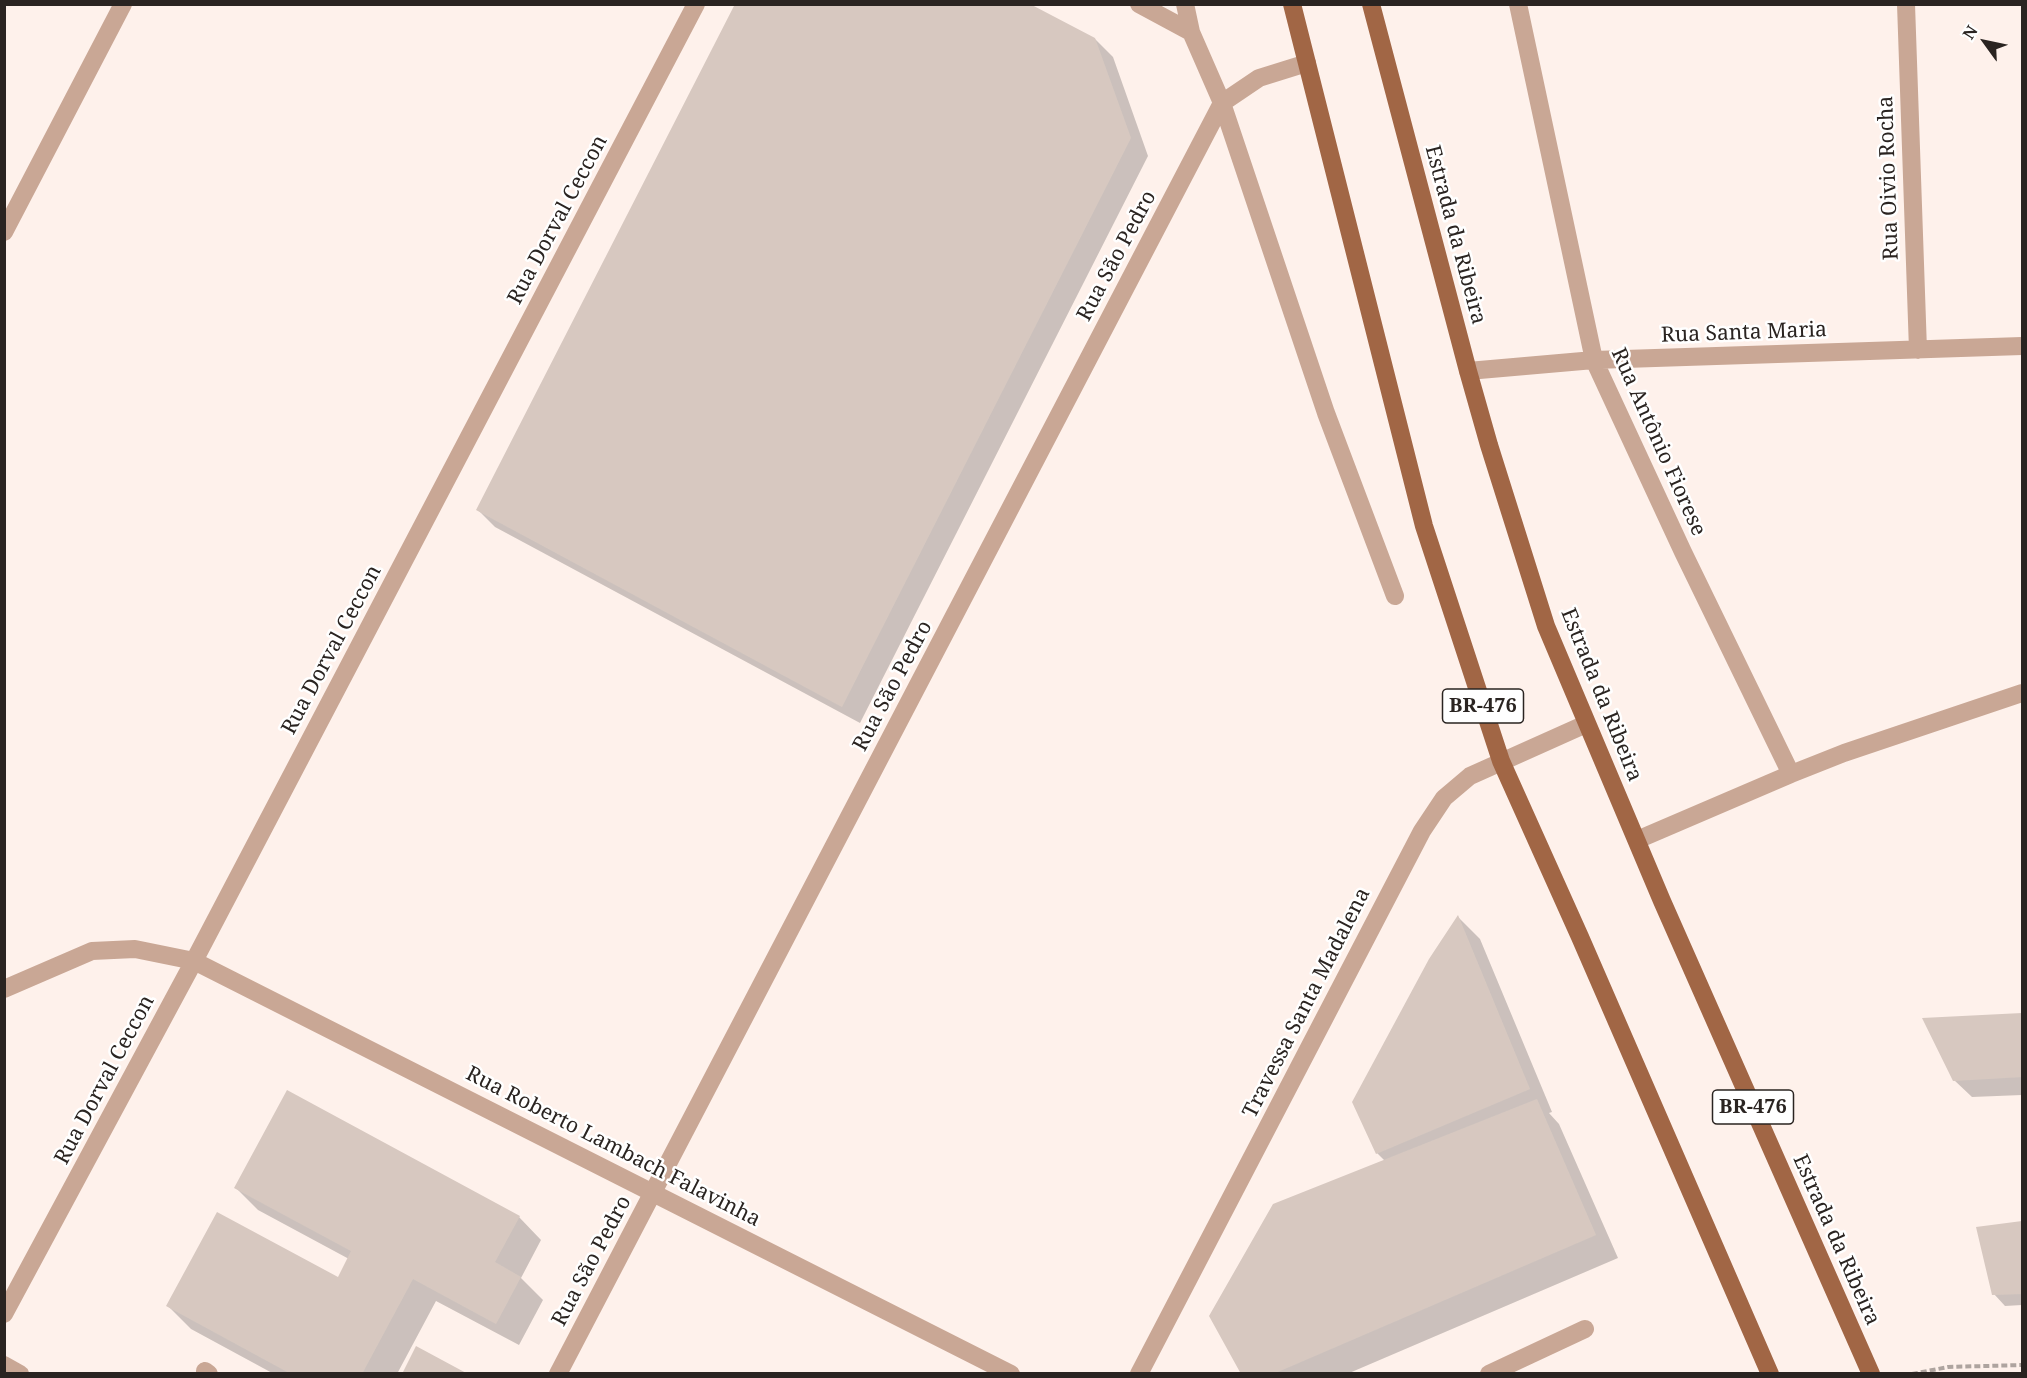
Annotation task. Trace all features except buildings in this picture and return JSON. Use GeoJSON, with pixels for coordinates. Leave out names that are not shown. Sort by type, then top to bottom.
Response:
{"type":"FeatureCollection","features":[{"type":"Feature","properties":{"kind":"main road","name":"BR-476"},"geometry":{"type":"LineString","coordinates":[[1292,4],[1424,526],[1501,761],[1770,1374]]}},
{"type":"Feature","properties":{"kind":"main road","name":"Estrada da Ribeira"},"geometry":{"type":"LineString","coordinates":[[1371,4],[1489,445],[1546,626],[1694,974],[1871,1374]]}},
{"type":"Feature","properties":{"kind":"street"},"geometry":{"type":"LineString","coordinates":[[4,232],[123,4]]}},
{"type":"Feature","properties":{"kind":"street","name":"Rua Dorval Ceccon"},"geometry":{"type":"LineString","coordinates":[[4,1314],[195,961],[696,4]]}},
{"type":"Feature","properties":{"kind":"street"},"geometry":{"type":"LineString","coordinates":[[1138,4],[1191,32]]}},
{"type":"Feature","properties":{"kind":"street"},"geometry":{"type":"LineString","coordinates":[[1185,4],[1191,32],[1222,103],[1326,413],[1395,596]]}},
{"type":"Feature","properties":{"kind":"street","name":"Rua Antônio Fiorese"},"geometry":{"type":"LineString","coordinates":[[1518,4],[1594,360],[1683,552],[1791,774]]}},
{"type":"Feature","properties":{"kind":"street","name":"Rua Oivio Rocha"},"geometry":{"type":"LineString","coordinates":[[1906,4],[1918,350]]}},
{"type":"Feature","properties":{"kind":"street","name":"Rua São Pedro"},"geometry":{"type":"LineString","coordinates":[[558,1374],[1222,103],[1259,78],[1307,63]]}},
{"type":"Feature","properties":{"kind":"street","name":"Rua Santa Maria"},"geometry":{"type":"LineString","coordinates":[[1468,370],[1594,360],[2022,346]]}},
{"type":"Feature","properties":{"kind":"street"},"geometry":{"type":"LineString","coordinates":[[1637,840],[1844,753],[2022,693]]}},
{"type":"Feature","properties":{"kind":"street","name":"Travessa Santa Madalena"},"geometry":{"type":"LineString","coordinates":[[1139,1374],[1422,831],[1444,798],[1470,776],[1586,724]]}},
{"type":"Feature","properties":{"kind":"street","name":"Rua Roberto Lambach Falavinha"},"geometry":{"type":"LineString","coordinates":[[4,989],[92,951],[135,949],[195,961],[1011,1374]]}},
{"type":"Feature","properties":{"kind":"street"},"geometry":{"type":"LineString","coordinates":[[1489,1374],[1585,1329]]}},
{"type":"Feature","properties":{"kind":"street"},"geometry":{"type":"LineString","coordinates":[[4,1365],[20,1374]]}},
{"type":"Feature","properties":{"kind":"path"},"geometry":{"type":"LineString","coordinates":[[1912,1374],[1948,1367],[2022,1365]]}}]}
